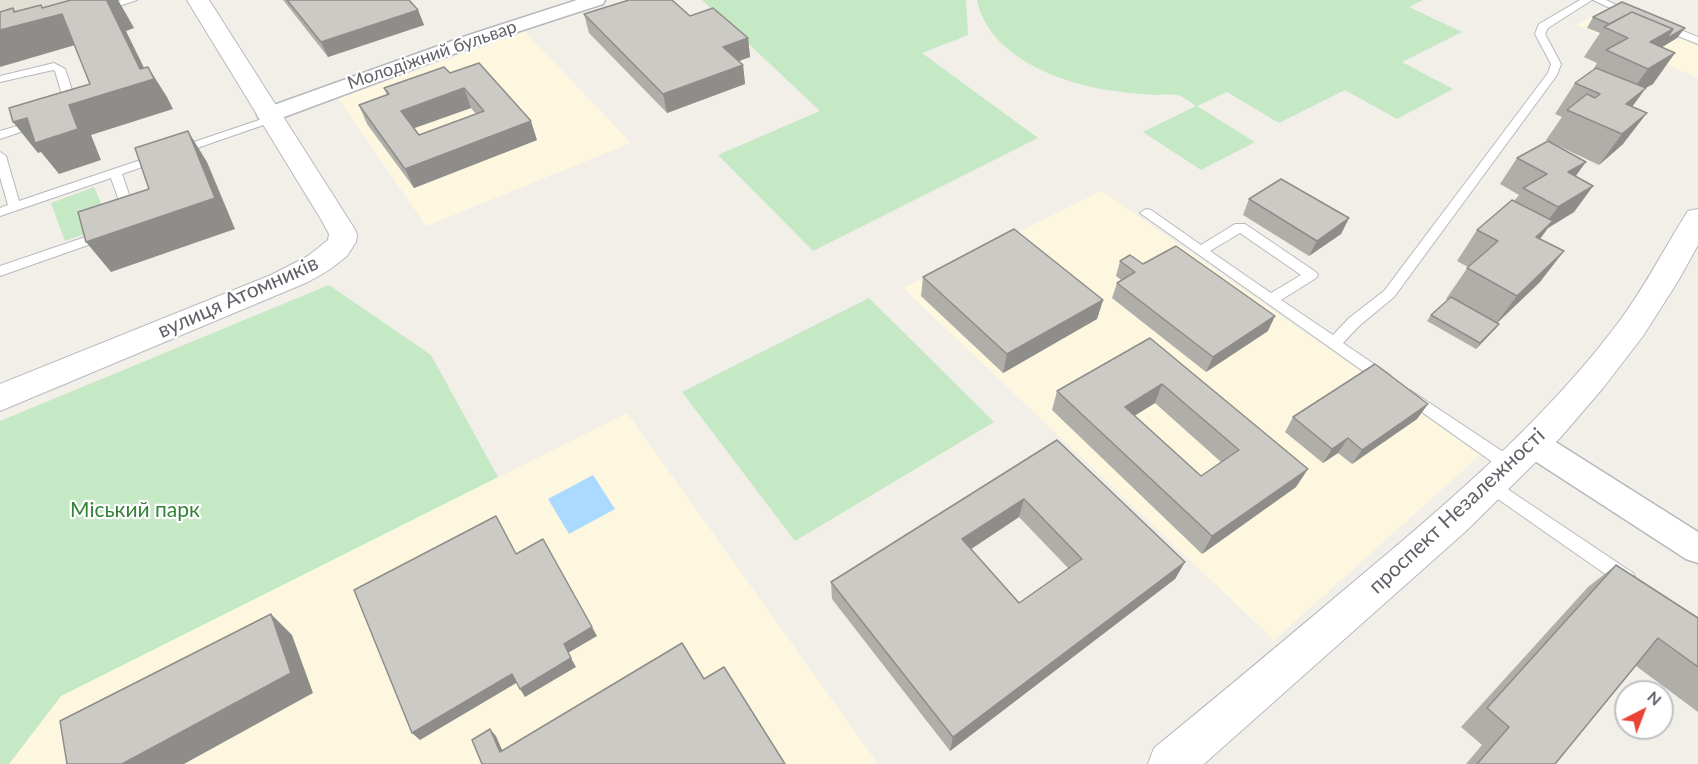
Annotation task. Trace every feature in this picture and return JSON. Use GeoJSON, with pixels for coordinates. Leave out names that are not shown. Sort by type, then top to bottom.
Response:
{"type":"FeatureCollection","features":[{"type":"Feature","properties":{"kind":"street","name":"вулиця Атомників"},"geometry":{"type":"LineString","coordinates":[[0,398],[282,282],[313,267],[336,250],[342,240],[341,230],[198,0]]}},
{"type":"Feature","properties":{"kind":"street","name":"Молодіжний бульвар"},"geometry":{"type":"LineString","coordinates":[[269,117],[465,43],[596,0]]}},
{"type":"Feature","properties":{"kind":"street","name":"проспект Незалежності"},"geometry":{"type":"LineString","coordinates":[[1170,764],[1410,559],[1512,465],[1600,366],[1632,326],[1682,250],[1698,218]]}},
{"type":"Feature","properties":{"kind":"street"},"geometry":{"type":"LineString","coordinates":[[1512,465],[1698,549]]}},
{"type":"Feature","properties":{"kind":"lane"},"geometry":{"type":"LineString","coordinates":[[88,12],[132,0]]}},
{"type":"Feature","properties":{"kind":"lane"},"geometry":{"type":"LineString","coordinates":[[1334,343],[1354,322],[1389,294],[1553,73],[1556,64],[1540,34],[1543,26],[1587,0]]}},
{"type":"Feature","properties":{"kind":"lane"},"geometry":{"type":"LineString","coordinates":[[1598,0],[1641,18]]}},
{"type":"Feature","properties":{"kind":"lane"},"geometry":{"type":"LineString","coordinates":[[1652,22],[1698,41]]}},
{"type":"Feature","properties":{"kind":"lane"},"geometry":{"type":"LineString","coordinates":[[0,80],[43,67],[57,67],[73,105],[70,111],[61,116]]}},
{"type":"Feature","properties":{"kind":"lane"},"geometry":{"type":"LineString","coordinates":[[0,212],[269,117]]}},
{"type":"Feature","properties":{"kind":"lane"},"geometry":{"type":"LineString","coordinates":[[0,135],[45,121]]}},
{"type":"Feature","properties":{"kind":"lane"},"geometry":{"type":"LineString","coordinates":[[0,156],[2,170],[15,207]]}},
{"type":"Feature","properties":{"kind":"lane"},"geometry":{"type":"LineString","coordinates":[[0,271],[133,224],[115,173]]}},
{"type":"Feature","properties":{"kind":"lane"},"geometry":{"type":"LineString","coordinates":[[1146,213],[1512,465],[1641,589]]}},
{"type":"Feature","properties":{"kind":"lane"},"geometry":{"type":"LineString","coordinates":[[1200,251],[1240,227],[1311,275],[1271,300]]}},
{"type":"Feature","properties":{"kind":"shaded area"},"geometry":{"type":"Polygon","coordinates":[[[0,0],[91,0],[0,25],[0,0]]]}},
{"type":"Feature","properties":{"kind":"shaded area"},"geometry":{"type":"Polygon","coordinates":[[[1609,6],[1698,43],[1698,78],[1577,25],[1609,6]]]}},
{"type":"Feature","properties":{"kind":"shaded area"},"geometry":{"type":"Polygon","coordinates":[[[525,32],[631,143],[426,226],[338,98],[525,32]]]}},
{"type":"Feature","properties":{"kind":"shaded area"},"geometry":{"type":"Polygon","coordinates":[[[1102,191],[1480,455],[1274,640],[903,288],[1102,191]]]}},
{"type":"Feature","properties":{"kind":"shaded area"},"geometry":{"type":"Polygon","coordinates":[[[627,413],[878,764],[9,764],[61,696],[627,413]]]}},
{"type":"Feature","properties":{"kind":"green space"},"geometry":{"type":"Polygon","coordinates":[[[702,0],[966,0],[968,35],[922,53],[1038,138],[813,251],[718,155],[820,111],[702,0]]]}},
{"type":"Feature","properties":{"kind":"green space"},"geometry":{"type":"Polygon","coordinates":[[[977,0],[1423,0],[1409,7],[1462,32],[1402,62],[1453,89],[1397,119],[1345,90],[1279,123],[1227,92],[1197,106],[1255,142],[1201,170],[1143,132],[1196,106],[1176,95],[1147,95],[1107,90],[1047,73],[1010,51],[995,36],[984,19],[977,0]]]}},
{"type":"Feature","properties":{"kind":"green space"},"geometry":{"type":"Polygon","coordinates":[[[94,187],[110,225],[65,241],[51,203],[94,187]]]}},
{"type":"Feature","properties":{"kind":"green space","name":"Міський парк"},"geometry":{"type":"Polygon","coordinates":[[[329,285],[431,355],[498,477],[61,696],[9,764],[0,764],[0,421],[329,285]]]}},
{"type":"Feature","properties":{"kind":"green space"},"geometry":{"type":"Polygon","coordinates":[[[869,298],[994,422],[795,541],[682,392],[869,298]]]}},
{"type":"Feature","properties":{"kind":"water"},"geometry":{"type":"Polygon","coordinates":[[[593,475],[615,509],[569,534],[548,499],[593,475]]]}},
{"type":"Feature","properties":{"kind":"building"},"geometry":{"type":"Polygon","coordinates":[[[71,0],[111,0],[107,1],[140,69],[148,67],[154,79],[69,105],[78,129],[35,143],[27,118],[13,122],[9,108],[90,84],[62,14],[0,30],[0,12],[13,8],[14,12],[41,5],[42,8],[71,0]]]}},
{"type":"Feature","properties":{"kind":"building"},"geometry":{"type":"Polygon","coordinates":[[[287,0],[409,0],[418,10],[321,42],[287,0]]]}},
{"type":"Feature","properties":{"kind":"building"},"geometry":{"type":"Polygon","coordinates":[[[629,0],[672,0],[690,16],[713,8],[748,38],[723,47],[743,65],[663,94],[584,14],[629,0]]]}},
{"type":"Feature","properties":{"kind":"building"},"geometry":{"type":"Polygon","coordinates":[[[1622,2],[1685,28],[1666,39],[1673,29],[1632,12],[1609,24],[1593,17],[1622,2]]]}},
{"type":"Feature","properties":{"kind":"building"},"geometry":{"type":"Polygon","coordinates":[[[1632,12],[1673,29],[1650,42],[1675,53],[1648,69],[1606,50],[1628,38],[1604,27],[1632,12]]]}},
{"type":"Feature","properties":{"kind":"building"},"geometry":{"type":"Polygon","coordinates":[[[479,63],[531,121],[405,169],[359,105],[389,94],[384,88],[444,67],[450,73],[479,63]],[[464,88],[401,111],[419,135],[484,111],[464,88]]]}},
{"type":"Feature","properties":{"kind":"building"},"geometry":{"type":"Polygon","coordinates":[[[1596,68],[1646,88],[1626,104],[1647,113],[1622,134],[1567,110],[1587,94],[1595,98],[1600,94],[1575,83],[1596,68]]]}},
{"type":"Feature","properties":{"kind":"building"},"geometry":{"type":"Polygon","coordinates":[[[188,131],[215,198],[86,242],[78,212],[149,189],[135,148],[188,131]]]}},
{"type":"Feature","properties":{"kind":"building"},"geometry":{"type":"Polygon","coordinates":[[[1548,141],[1586,162],[1568,172],[1593,186],[1558,207],[1523,188],[1547,174],[1517,158],[1548,141]]]}},
{"type":"Feature","properties":{"kind":"building"},"geometry":{"type":"Polygon","coordinates":[[[1281,179],[1349,218],[1317,241],[1249,199],[1281,179]]]}},
{"type":"Feature","properties":{"kind":"building"},"geometry":{"type":"Polygon","coordinates":[[[1512,200],[1553,221],[1536,237],[1564,251],[1517,296],[1467,268],[1498,241],[1477,230],[1512,200]]]}},
{"type":"Feature","properties":{"kind":"building"},"geometry":{"type":"Polygon","coordinates":[[[1014,229],[1103,300],[1007,354],[923,277],[1014,229]]]}},
{"type":"Feature","properties":{"kind":"building"},"geometry":{"type":"Polygon","coordinates":[[[1176,246],[1275,316],[1213,357],[1117,283],[1135,272],[1120,261],[1130,255],[1143,264],[1176,246]]]}},
{"type":"Feature","properties":{"kind":"building"},"geometry":{"type":"Polygon","coordinates":[[[1451,297],[1499,324],[1480,343],[1431,315],[1451,297]]]}},
{"type":"Feature","properties":{"kind":"building"},"geometry":{"type":"Polygon","coordinates":[[[1150,338],[1308,469],[1212,536],[1057,391],[1150,338]],[[1162,384],[1125,407],[1201,476],[1239,450],[1162,384]]]}},
{"type":"Feature","properties":{"kind":"building"},"geometry":{"type":"Polygon","coordinates":[[[1375,364],[1428,404],[1362,450],[1348,438],[1332,449],[1293,417],[1375,364]]]}},
{"type":"Feature","properties":{"kind":"building"},"geometry":{"type":"Polygon","coordinates":[[[1057,440],[1185,562],[953,737],[831,582],[1057,440]],[[1024,499],[962,539],[1019,603],[1082,559],[1024,499]]]}},
{"type":"Feature","properties":{"kind":"building"},"geometry":{"type":"Polygon","coordinates":[[[496,516],[516,554],[543,539],[592,627],[564,644],[571,658],[520,689],[512,674],[412,733],[354,590],[496,516]]]}},
{"type":"Feature","properties":{"kind":"building"},"geometry":{"type":"Polygon","coordinates":[[[1616,565],[1698,618],[1698,667],[1658,638],[1624,680],[1614,680],[1614,692],[1555,764],[1477,764],[1509,727],[1487,708],[1616,565]]]}},
{"type":"Feature","properties":{"kind":"building"},"geometry":{"type":"Polygon","coordinates":[[[271,614],[291,673],[122,764],[67,764],[60,721],[271,614]]]}},
{"type":"Feature","properties":{"kind":"building"},"geometry":{"type":"Polygon","coordinates":[[[682,643],[704,679],[724,667],[785,764],[482,764],[472,740],[490,729],[500,752],[682,643]]]}}]}
